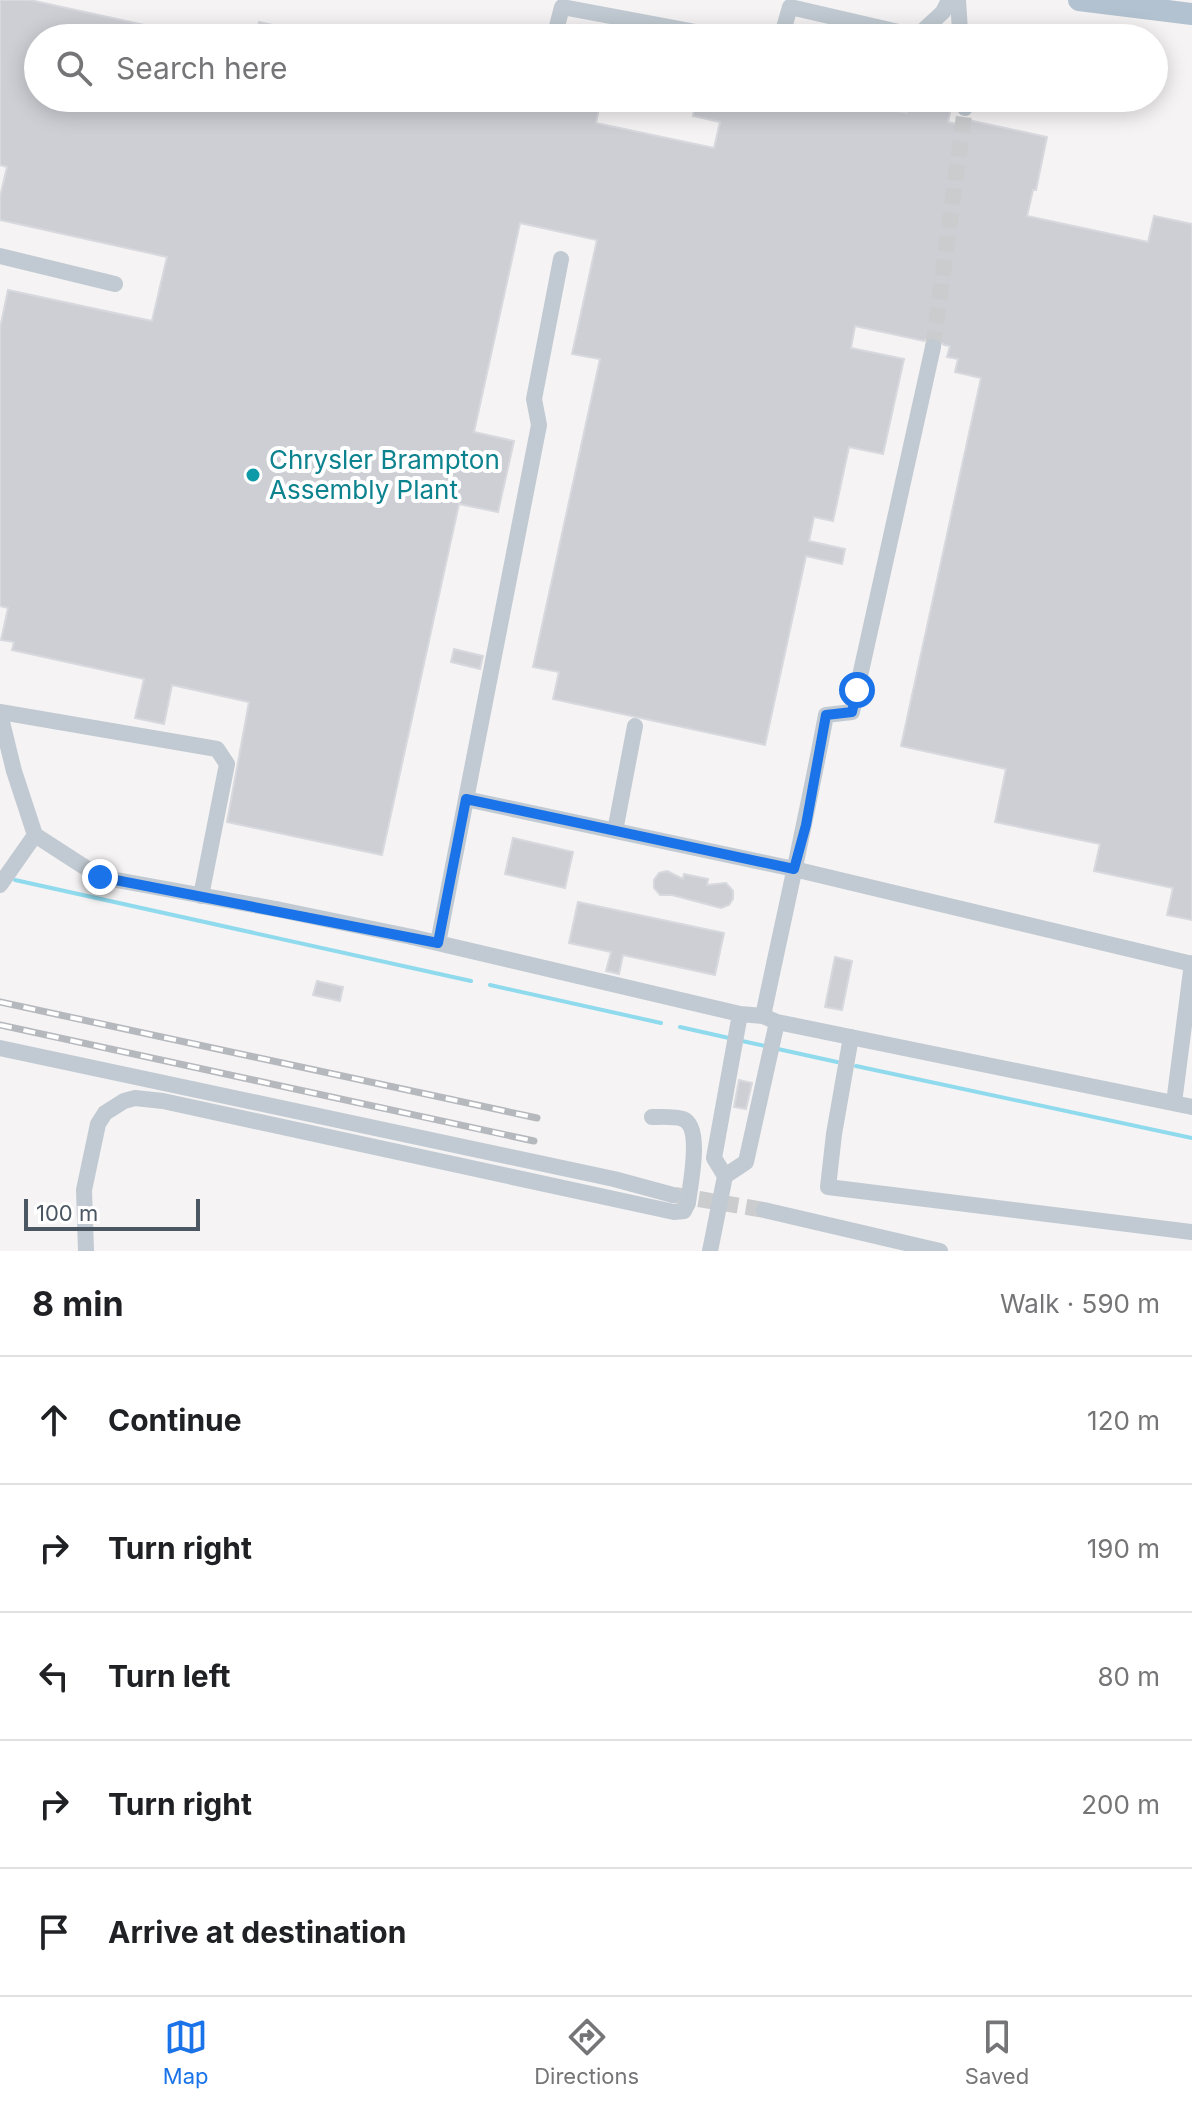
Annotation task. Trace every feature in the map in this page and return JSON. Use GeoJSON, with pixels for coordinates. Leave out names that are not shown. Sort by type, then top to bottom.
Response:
{"type":"FeatureCollection","features":[{"type":"Feature","properties":{"kind":"main road"},"geometry":{"type":"LineString","coordinates":[[1079,0],[1192,14]]}},
{"type":"Feature","properties":{"kind":"lane"},"geometry":{"type":"LineString","coordinates":[[930,24],[943,12],[949,0]]}},
{"type":"Feature","properties":{"kind":"lane"},"geometry":{"type":"LineString","coordinates":[[958,0],[960,24]]}},
{"type":"Feature","properties":{"kind":"lane"},"geometry":{"type":"LineString","coordinates":[[558,24],[562,7],[633,24]]}},
{"type":"Feature","properties":{"kind":"lane"},"geometry":{"type":"LineString","coordinates":[[785,24],[790,7],[861,24]]}},
{"type":"Feature","properties":{"kind":"lane"},"geometry":{"type":"LineString","coordinates":[[0,256],[115,284]]}},
{"type":"Feature","properties":{"kind":"lane"},"geometry":{"type":"LineString","coordinates":[[438,943],[539,425],[534,399],[561,259]]}},
{"type":"Feature","properties":{"kind":"lane"},"geometry":{"type":"LineString","coordinates":[[725,1176],[746,1162],[794,869],[806,825],[826,715],[852,712],[933,347]]}},
{"type":"Feature","properties":{"kind":"lane"},"geometry":{"type":"LineString","coordinates":[[201,896],[227,764],[217,749],[0,713],[14,771],[35,835],[100,877],[412,937],[740,1014],[1192,1107]]}},
{"type":"Feature","properties":{"kind":"lane"},"geometry":{"type":"LineString","coordinates":[[615,831],[635,726]]}},
{"type":"Feature","properties":{"kind":"lane"},"geometry":{"type":"LineString","coordinates":[[466,799],[794,869],[1192,964],[1174,1103]]}},
{"type":"Feature","properties":{"kind":"lane"},"geometry":{"type":"LineString","coordinates":[[0,885],[35,835]]}},
{"type":"Feature","properties":{"kind":"lane"},"geometry":{"type":"LineString","coordinates":[[710,1251],[725,1176],[714,1158],[740,1014]]}},
{"type":"Feature","properties":{"kind":"lane"},"geometry":{"type":"LineString","coordinates":[[851,1037],[828,1187],[1192,1232]]}},
{"type":"Feature","properties":{"kind":"lane"},"geometry":{"type":"LineString","coordinates":[[0,1048],[599,1176],[673,1195]]}},
{"type":"Feature","properties":{"kind":"lane"},"geometry":{"type":"LineString","coordinates":[[86,1251],[84,1190],[98,1124],[113,1107],[135,1098],[163,1101],[674,1212],[684,1211],[688,1203],[695,1135],[690,1124],[682,1119],[652,1117]]}},
{"type":"Feature","properties":{"kind":"lane"},"geometry":{"type":"LineString","coordinates":[[764,1210],[940,1251]]}},
{"type":"Feature","properties":{"kind":"building","name":"Chrysler Brampton Assembly Plant"},"geometry":{"type":"Polygon","coordinates":[[[0,0],[30,0],[140,24],[24,24],[24,112],[598,112],[596,123],[714,148],[720,122],[693,116],[694,112],[950,112],[948,122],[966,126],[968,120],[1047,137],[1027,216],[1148,242],[1154,216],[1192,224],[1192,920],[1167,915],[1173,888],[1094,871],[1100,844],[995,822],[1006,769],[901,746],[981,378],[955,372],[958,359],[947,357],[950,346],[944,345],[936,337],[924,341],[855,326],[851,348],[904,359],[883,454],[849,447],[833,521],[814,517],[809,541],[845,549],[842,564],[806,556],[765,745],[553,699],[559,672],[533,667],[600,359],[572,354],[597,240],[520,223],[474,432],[514,441],[498,512],[459,504],[382,855],[227,822],[249,702],[172,685],[164,724],[135,718],[144,679],[12,650],[14,642],[1,640],[8,608],[0,606],[0,328],[8,290],[152,321],[167,257],[0,220],[0,197],[7,167],[0,165],[0,0]]]}},
{"type":"Feature","properties":{"kind":"building"},"geometry":{"type":"Polygon","coordinates":[[[454,649],[483,656],[480,669],[451,662],[454,649]]]}},
{"type":"Feature","properties":{"kind":"building"},"geometry":{"type":"Polygon","coordinates":[[[513,838],[573,852],[565,888],[505,874],[513,838]]]}},
{"type":"Feature","properties":{"kind":"building"},"geometry":{"type":"Polygon","coordinates":[[[667,871],[683,879],[684,874],[708,879],[707,885],[726,883],[733,891],[733,899],[721,908],[672,895],[660,895],[654,888],[654,880],[659,873],[667,871]]]}},
{"type":"Feature","properties":{"kind":"building"},"geometry":{"type":"Polygon","coordinates":[[[578,902],[724,933],[715,975],[623,955],[619,974],[606,971],[611,952],[569,943],[578,902]]]}},
{"type":"Feature","properties":{"kind":"building"},"geometry":{"type":"Polygon","coordinates":[[[835,957],[852,961],[842,1010],[825,1007],[835,957]]]}},
{"type":"Feature","properties":{"kind":"building"},"geometry":{"type":"Polygon","coordinates":[[[317,981],[343,987],[340,1001],[313,995],[317,981]]]}},
{"type":"Feature","properties":{"kind":"building"},"geometry":{"type":"Polygon","coordinates":[[[739,1080],[752,1083],[746,1109],[734,1107],[739,1080]]]}},
{"type":"Feature","properties":{"kind":"waterway"},"geometry":{"type":"LineString","coordinates":[[15,880],[471,981]]}},
{"type":"Feature","properties":{"kind":"waterway"},"geometry":{"type":"LineString","coordinates":[[490,985],[661,1023]]}},
{"type":"Feature","properties":{"kind":"waterway"},"geometry":{"type":"LineString","coordinates":[[680,1027],[729,1038]]}},
{"type":"Feature","properties":{"kind":"waterway"},"geometry":{"type":"LineString","coordinates":[[742,1041],[765,1046]]}},
{"type":"Feature","properties":{"kind":"waterway"},"geometry":{"type":"LineString","coordinates":[[778,1049],[837,1062]]}},
{"type":"Feature","properties":{"kind":"waterway"},"geometry":{"type":"LineString","coordinates":[[856,1066],[1192,1138]]}},
{"type":"Feature","properties":{"kind":"tunnel"},"geometry":{"type":"LineString","coordinates":[[933,347],[964,112]]}},
{"type":"Feature","properties":{"kind":"tunnel"},"geometry":{"type":"LineString","coordinates":[[675,1195],[764,1210]]}},
{"type":"Feature","properties":{"kind":"railway"},"geometry":{"type":"LineString","coordinates":[[0,1002],[537,1118]]}},
{"type":"Feature","properties":{"kind":"railway"},"geometry":{"type":"LineString","coordinates":[[0,1025],[534,1141]]}},
{"type":"Feature","properties":{"kind":"place","name":"Chrysler Brampton Assembly Plant"},"geometry":{"type":"Point","coordinates":[253,475]}},
{"type":"Feature","properties":{"kind":"route"},"geometry":{"type":"LineString","coordinates":[[100,877],[438,943],[466,799],[794,869],[806,825],[826,715],[852,712],[857,690]]}}]}
